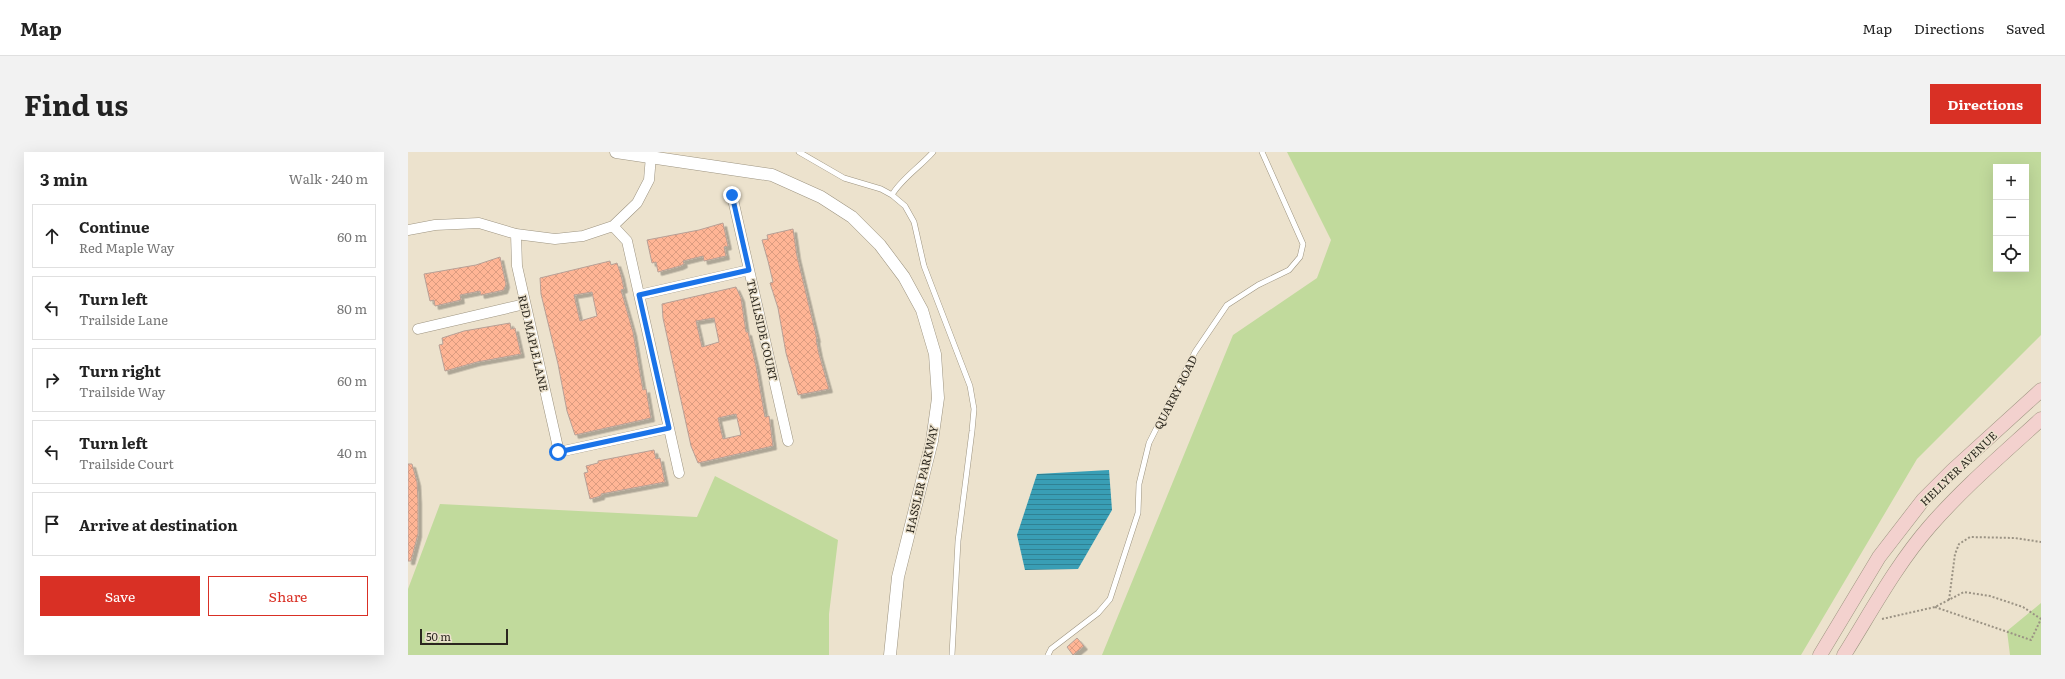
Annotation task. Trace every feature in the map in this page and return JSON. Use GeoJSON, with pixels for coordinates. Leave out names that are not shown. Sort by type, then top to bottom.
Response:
{"type":"FeatureCollection","features":[{"type":"Feature","properties":{"kind":"main road","name":"HELLYER AVENUE"},"geometry":{"type":"LineString","coordinates":[[1820,655],[1879,557],[1923,500],[1952,471],[2041,390]]}},
{"type":"Feature","properties":{"kind":"main road","name":"HELLYER AVENUE"},"geometry":{"type":"LineString","coordinates":[[1844,655],[1918,541],[1966,487],[2041,419]]}},
{"type":"Feature","properties":{"kind":"main road"},"geometry":{"type":"LineString","coordinates":[[1952,471],[1966,487]]}},
{"type":"Feature","properties":{"kind":"street","name":"HASSLER PARKWAY"},"geometry":{"type":"LineString","coordinates":[[616,152],[652,156],[772,175],[821,197],[852,217],[880,245],[904,277],[922,310],[934,354],[938,398],[932,441],[898,577],[890,655]]}},
{"type":"Feature","properties":{"kind":"street"},"geometry":{"type":"LineString","coordinates":[[408,230],[435,225],[479,223],[516,234],[555,239],[583,236],[613,226],[637,203],[649,180],[652,156]]}},
{"type":"Feature","properties":{"kind":"street","name":"TRAILSIDE COURT"},"geometry":{"type":"LineString","coordinates":[[732,195],[788,441]]}},
{"type":"Feature","properties":{"kind":"street"},"geometry":{"type":"LineString","coordinates":[[613,226],[627,241],[679,473]]}},
{"type":"Feature","properties":{"kind":"street","name":"RED MAPLE LANE"},"geometry":{"type":"LineString","coordinates":[[516,234],[517,266],[558,452],[669,428]]}},
{"type":"Feature","properties":{"kind":"street"},"geometry":{"type":"LineString","coordinates":[[639,295],[749,270]]}},
{"type":"Feature","properties":{"kind":"street"},"geometry":{"type":"LineString","coordinates":[[418,329],[526,304]]}},
{"type":"Feature","properties":{"kind":"lane"},"geometry":{"type":"LineString","coordinates":[[798,152],[844,178],[881,189],[892,195],[905,206],[914,222],[924,266],[970,386],[974,409],[958,541],[952,655]]}},
{"type":"Feature","properties":{"kind":"lane"},"geometry":{"type":"LineString","coordinates":[[892,195],[897,186],[918,169],[933,152]]}},
{"type":"Feature","properties":{"kind":"lane","name":"QUARRY ROAD"},"geometry":{"type":"LineString","coordinates":[[1048,655],[1051,649],[1098,613],[1110,599],[1138,513],[1139,484],[1149,443],[1195,352],[1226,305],[1258,285],[1289,270],[1300,257],[1303,244],[1262,152]]}},
{"type":"Feature","properties":{"kind":"path"},"geometry":{"type":"LineString","coordinates":[[1949,600],[1955,554],[1959,544],[1970,537],[2015,538],[2041,542]]}},
{"type":"Feature","properties":{"kind":"path"},"geometry":{"type":"LineString","coordinates":[[1882,619],[1935,607],[1964,592],[1990,596],[2023,607],[2041,619],[2031,640],[1935,607]]}},
{"type":"Feature","properties":{"kind":"green space"},"geometry":{"type":"Polygon","coordinates":[[[1287,152],[2041,152],[2041,335],[1917,459],[1801,655],[1102,655],[1233,335],[1317,278],[1331,240],[1287,152]]]}},
{"type":"Feature","properties":{"kind":"green space"},"geometry":{"type":"Polygon","coordinates":[[[715,476],[838,540],[829,614],[829,655],[408,655],[408,589],[440,504],[697,517],[715,476]]]}},
{"type":"Feature","properties":{"kind":"green space"},"geometry":{"type":"Polygon","coordinates":[[[2041,603],[2041,655],[2010,655],[2007,631],[2041,603]]]}},
{"type":"Feature","properties":{"kind":"water"},"geometry":{"type":"Polygon","coordinates":[[[1109,470],[1112,510],[1078,569],[1025,570],[1017,535],[1037,474],[1109,470]]]}},
{"type":"Feature","properties":{"kind":"building"},"geometry":{"type":"Polygon","coordinates":[[[723,223],[728,246],[724,247],[726,256],[704,261],[703,256],[683,261],[684,264],[680,266],[658,272],[656,262],[652,263],[647,240],[699,230],[723,223]]]}},
{"type":"Feature","properties":{"kind":"building"},"geometry":{"type":"Polygon","coordinates":[[[793,229],[797,256],[817,339],[819,354],[829,389],[798,395],[786,353],[778,308],[770,283],[773,282],[762,240],[768,239],[767,235],[793,229]]]}},
{"type":"Feature","properties":{"kind":"building"},"geometry":{"type":"Polygon","coordinates":[[[500,257],[506,284],[504,290],[481,295],[480,291],[460,295],[461,300],[435,306],[434,300],[430,301],[424,274],[476,265],[500,257]]]}},
{"type":"Feature","properties":{"kind":"building"},"geometry":{"type":"Polygon","coordinates":[[[610,261],[611,265],[617,263],[624,289],[621,290],[633,332],[643,390],[646,389],[651,418],[575,435],[567,411],[558,364],[541,294],[540,278],[610,261]],[[592,292],[574,295],[580,321],[597,316],[592,292]]]}},
{"type":"Feature","properties":{"kind":"building"},"geometry":{"type":"Polygon","coordinates":[[[736,287],[741,298],[746,332],[748,332],[756,366],[765,417],[769,416],[773,446],[698,463],[691,446],[663,318],[662,304],[736,287]],[[714,318],[696,321],[702,347],[719,342],[714,318]],[[736,414],[718,418],[723,439],[741,435],[736,414]]]}},
{"type":"Feature","properties":{"kind":"building"},"geometry":{"type":"Polygon","coordinates":[[[510,323],[511,329],[515,328],[521,354],[477,362],[445,371],[439,345],[443,344],[442,338],[464,331],[510,323]]]}},
{"type":"Feature","properties":{"kind":"building"},"geometry":{"type":"Polygon","coordinates":[[[654,450],[656,459],[660,458],[665,482],[601,494],[601,496],[590,499],[584,473],[588,472],[586,466],[598,463],[598,461],[654,450]]]}},
{"type":"Feature","properties":{"kind":"building"},"geometry":{"type":"Polygon","coordinates":[[[408,464],[412,464],[417,482],[418,500],[418,534],[411,561],[408,561],[408,464]]]}},
{"type":"Feature","properties":{"kind":"building"},"geometry":{"type":"Polygon","coordinates":[[[1077,638],[1084,646],[1073,655],[1067,647],[1077,638]]]}},
{"type":"Feature","properties":{"kind":"route"},"geometry":{"type":"LineString","coordinates":[[558,452],[669,428],[639,295],[749,270],[732,195]]}}]}
